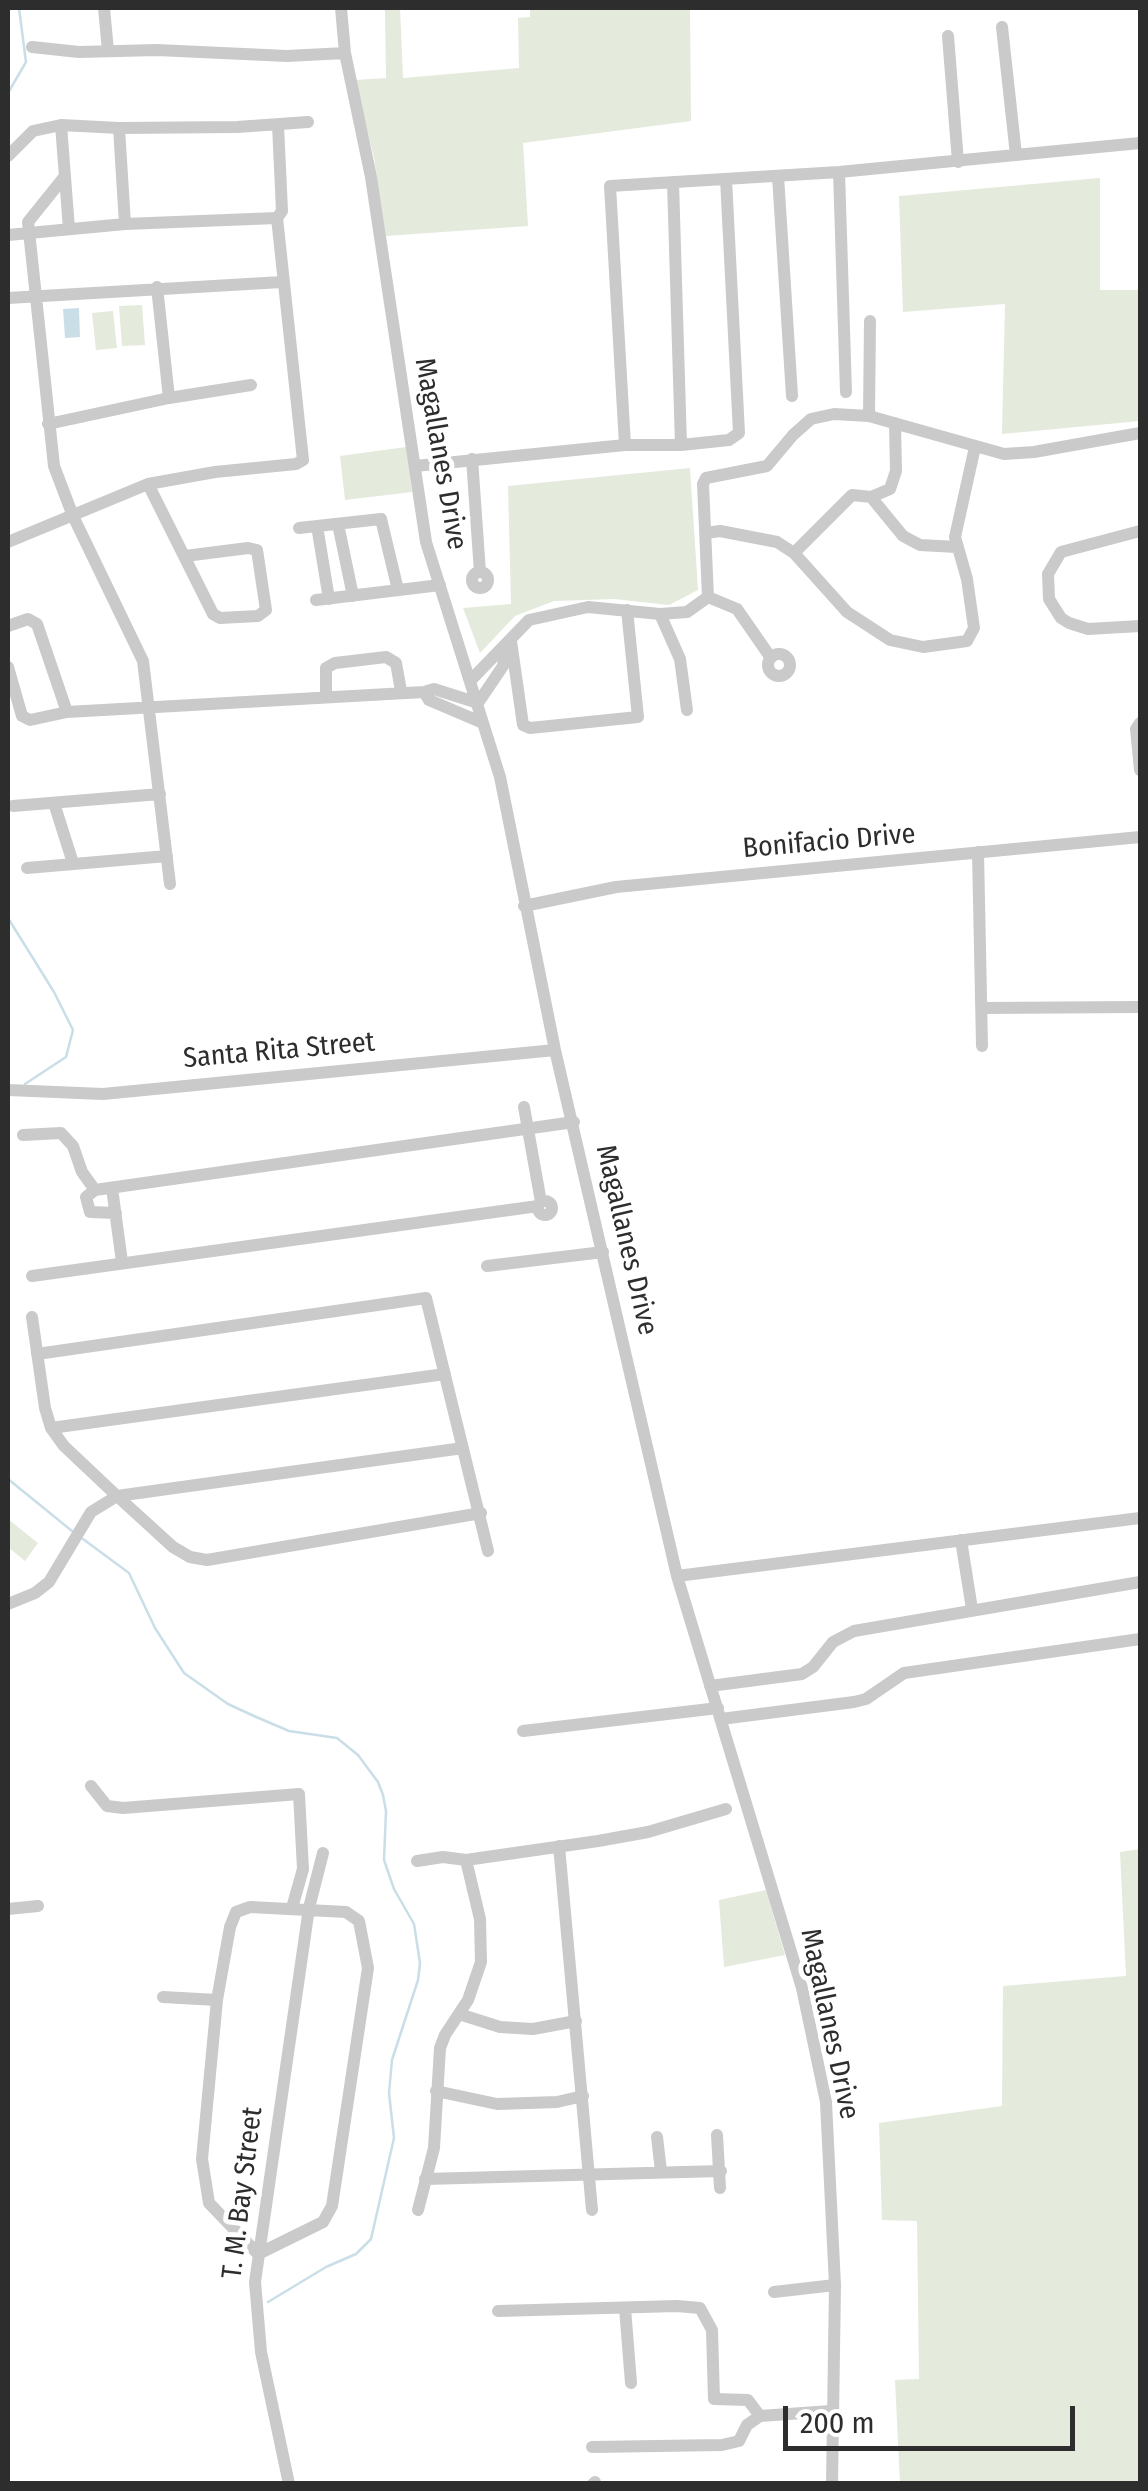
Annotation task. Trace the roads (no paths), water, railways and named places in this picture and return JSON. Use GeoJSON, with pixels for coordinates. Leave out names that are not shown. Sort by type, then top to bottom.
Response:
{"type":"FeatureCollection","features":[{"type":"Feature","properties":{"kind":"street"},"geometry":{"type":"LineString","coordinates":[[104,8],[108,51]]}},
{"type":"Feature","properties":{"kind":"street","name":"Magallanes Drive"},"geometry":{"type":"LineString","coordinates":[[341,8],[345,53],[371,177],[426,542],[500,776],[555,1050],[678,1576],[719,1714],[736,1806],[802,1988],[826,2102],[835,2285],[832,2484]]}},
{"type":"Feature","properties":{"kind":"street"},"geometry":{"type":"LineString","coordinates":[[1002,26],[1016,155]]}},
{"type":"Feature","properties":{"kind":"street"},"geometry":{"type":"LineString","coordinates":[[948,36],[958,162]]}},
{"type":"Feature","properties":{"kind":"street"},"geometry":{"type":"LineString","coordinates":[[32,47],[286,56],[345,53]]}},
{"type":"Feature","properties":{"kind":"street"},"geometry":{"type":"LineString","coordinates":[[8,156],[33,132],[60,125],[119,128],[308,122]]}},
{"type":"Feature","properties":{"kind":"street"},"geometry":{"type":"LineString","coordinates":[[60,125],[69,229]]}},
{"type":"Feature","properties":{"kind":"street"},"geometry":{"type":"LineString","coordinates":[[8,542],[148,484],[303,460],[277,218],[282,210],[278,125]]}},
{"type":"Feature","properties":{"kind":"street"},"geometry":{"type":"LineString","coordinates":[[119,128],[125,224]]}},
{"type":"Feature","properties":{"kind":"street"},"geometry":{"type":"LineString","coordinates":[[625,444],[610,186],[840,172],[1140,143]]}},
{"type":"Feature","properties":{"kind":"street"},"geometry":{"type":"LineString","coordinates":[[840,172],[846,392]]}},
{"type":"Feature","properties":{"kind":"street"},"geometry":{"type":"LineString","coordinates":[[65,176],[30,218],[29,233],[54,466],[73,516],[142,661],[170,884]]}},
{"type":"Feature","properties":{"kind":"street"},"geometry":{"type":"LineString","coordinates":[[778,176],[792,396]]}},
{"type":"Feature","properties":{"kind":"street"},"geometry":{"type":"LineString","coordinates":[[415,466],[625,444],[681,445],[730,440],[740,433],[726,179]]}},
{"type":"Feature","properties":{"kind":"street"},"geometry":{"type":"LineString","coordinates":[[673,182],[681,445]]}},
{"type":"Feature","properties":{"kind":"street"},"geometry":{"type":"LineString","coordinates":[[8,235],[125,224],[277,218]]}},
{"type":"Feature","properties":{"kind":"street"},"geometry":{"type":"LineString","coordinates":[[8,298],[282,282]]}},
{"type":"Feature","properties":{"kind":"street"},"geometry":{"type":"LineString","coordinates":[[157,287],[168,398]]}},
{"type":"Feature","properties":{"kind":"street"},"geometry":{"type":"LineString","coordinates":[[870,321],[870,416]]}},
{"type":"Feature","properties":{"kind":"street"},"geometry":{"type":"LineString","coordinates":[[48,424],[251,385]]}},
{"type":"Feature","properties":{"kind":"street"},"geometry":{"type":"LineString","coordinates":[[708,597],[703,484],[706,478],[767,466],[792,435],[812,419],[834,414],[870,416],[994,453],[1024,454],[1140,433]]}},
{"type":"Feature","properties":{"kind":"street"},"geometry":{"type":"LineString","coordinates":[[794,552],[852,495],[872,497],[890,490],[895,480],[895,423]]}},
{"type":"Feature","properties":{"kind":"street"},"geometry":{"type":"LineString","coordinates":[[706,533],[720,531],[777,542],[794,552],[847,612],[866,627],[906,645],[964,642],[974,634],[967,579],[955,537],[974,447]]}},
{"type":"Feature","properties":{"kind":"street"},"geometry":{"type":"LineString","coordinates":[[472,459],[480,572]]}},
{"type":"Feature","properties":{"kind":"street"},"geometry":{"type":"LineString","coordinates":[[148,484],[213,614],[220,618],[258,616],[266,610],[258,550],[186,556]]}},
{"type":"Feature","properties":{"kind":"street"},"geometry":{"type":"LineString","coordinates":[[872,497],[903,536],[920,544],[957,547]]}},
{"type":"Feature","properties":{"kind":"street"},"geometry":{"type":"LineString","coordinates":[[300,528],[381,518],[398,590]]}},
{"type":"Feature","properties":{"kind":"street"},"geometry":{"type":"LineString","coordinates":[[338,524],[353,596]]}},
{"type":"Feature","properties":{"kind":"street"},"geometry":{"type":"LineString","coordinates":[[317,526],[322,600],[440,585]]}},
{"type":"Feature","properties":{"kind":"street"},"geometry":{"type":"LineString","coordinates":[[1140,531],[1061,552],[1048,574],[1049,599],[1061,618],[1088,629],[1140,626]]}},
{"type":"Feature","properties":{"kind":"street"},"geometry":{"type":"LineString","coordinates":[[470,680],[529,620],[588,607],[660,614],[688,612],[708,597]]}},
{"type":"Feature","properties":{"kind":"street"},"geometry":{"type":"LineString","coordinates":[[708,597],[737,609],[771,658]]}},
{"type":"Feature","properties":{"kind":"street"},"geometry":{"type":"LineString","coordinates":[[508,643],[522,725],[530,728],[638,717],[627,610]]}},
{"type":"Feature","properties":{"kind":"street"},"geometry":{"type":"LineString","coordinates":[[660,614],[680,659],[688,710]]}},
{"type":"Feature","properties":{"kind":"street"},"geometry":{"type":"LineString","coordinates":[[8,626],[28,619],[37,624],[66,712]]}},
{"type":"Feature","properties":{"kind":"street"},"geometry":{"type":"LineString","coordinates":[[8,668],[22,716],[30,720],[66,712],[424,692],[434,688],[478,703],[503,666],[508,643]]}},
{"type":"Feature","properties":{"kind":"street"},"geometry":{"type":"LineString","coordinates":[[326,697],[326,668],[334,662],[386,657],[396,663],[401,692]]}},
{"type":"Feature","properties":{"kind":"street"},"geometry":{"type":"LineString","coordinates":[[424,692],[430,700],[483,722]]}},
{"type":"Feature","properties":{"kind":"street"},"geometry":{"type":"LineString","coordinates":[[1140,723],[1136,729],[1140,770]]}},
{"type":"Feature","properties":{"kind":"street"},"geometry":{"type":"LineString","coordinates":[[14,806],[160,794]]}},
{"type":"Feature","properties":{"kind":"street"},"geometry":{"type":"LineString","coordinates":[[54,803],[73,863]]}},
{"type":"Feature","properties":{"kind":"street","name":"Bonifacio Drive"},"geometry":{"type":"LineString","coordinates":[[524,906],[616,886],[1140,837]]}},
{"type":"Feature","properties":{"kind":"street"},"geometry":{"type":"LineString","coordinates":[[978,852],[982,1046]]}},
{"type":"Feature","properties":{"kind":"street"},"geometry":{"type":"LineString","coordinates":[[26,868],[167,856]]}},
{"type":"Feature","properties":{"kind":"street"},"geometry":{"type":"LineString","coordinates":[[982,1008],[1138,1007]]}},
{"type":"Feature","properties":{"kind":"street","name":"Santa Rita Street"},"geometry":{"type":"LineString","coordinates":[[8,1090],[103,1094],[555,1050]]}},
{"type":"Feature","properties":{"kind":"street"},"geometry":{"type":"LineString","coordinates":[[32,1276],[540,1204],[524,1107]]}},
{"type":"Feature","properties":{"kind":"street"},"geometry":{"type":"LineString","coordinates":[[116,1213],[90,1212],[86,1197],[95,1190],[574,1122]]}},
{"type":"Feature","properties":{"kind":"street"},"geometry":{"type":"LineString","coordinates":[[24,1136],[61,1133],[74,1146],[82,1172],[95,1190]]}},
{"type":"Feature","properties":{"kind":"street"},"geometry":{"type":"LineString","coordinates":[[112,1188],[122,1262]]}},
{"type":"Feature","properties":{"kind":"street"},"geometry":{"type":"LineString","coordinates":[[486,1266],[602,1252]]}},
{"type":"Feature","properties":{"kind":"street"},"geometry":{"type":"LineString","coordinates":[[37,1354],[426,1298],[488,1551]]}},
{"type":"Feature","properties":{"kind":"street"},"geometry":{"type":"LineString","coordinates":[[32,1317],[52,1428],[64,1446],[117,1496],[190,1557],[207,1560],[480,1513]]}},
{"type":"Feature","properties":{"kind":"street"},"geometry":{"type":"LineString","coordinates":[[52,1428],[445,1374]]}},
{"type":"Feature","properties":{"kind":"street"},"geometry":{"type":"LineString","coordinates":[[8,1604],[35,1593],[48,1582],[91,1512],[117,1496],[463,1448]]}},
{"type":"Feature","properties":{"kind":"street"},"geometry":{"type":"LineString","coordinates":[[678,1576],[1140,1518]]}},
{"type":"Feature","properties":{"kind":"street"},"geometry":{"type":"LineString","coordinates":[[961,1540],[972,1609]]}},
{"type":"Feature","properties":{"kind":"street"},"geometry":{"type":"LineString","coordinates":[[710,1686],[802,1674],[814,1667],[834,1642],[854,1631],[1140,1582]]}},
{"type":"Feature","properties":{"kind":"street"},"geometry":{"type":"LineString","coordinates":[[522,1731],[854,1702],[866,1699],[904,1673],[1140,1639]]}},
{"type":"Feature","properties":{"kind":"street"},"geometry":{"type":"LineString","coordinates":[[91,1786],[108,1806],[123,1808],[299,1794],[303,1870],[292,1908]]}},
{"type":"Feature","properties":{"kind":"street"},"geometry":{"type":"LineString","coordinates":[[417,1861],[442,1857],[466,1860],[648,1832],[736,1806]]}},
{"type":"Feature","properties":{"kind":"street"},"geometry":{"type":"LineString","coordinates":[[559,1846],[592,2210]]}},
{"type":"Feature","properties":{"kind":"street","name":"T. M. Bay Street"},"geometry":{"type":"LineString","coordinates":[[288,2484],[260,2352],[255,2310],[258,2254],[308,1908],[323,1854]]}},
{"type":"Feature","properties":{"kind":"street"},"geometry":{"type":"LineString","coordinates":[[418,2210],[434,2148],[440,2048],[476,1982],[481,1962],[480,1920],[466,1860]]}},
{"type":"Feature","properties":{"kind":"street"},"geometry":{"type":"LineString","coordinates":[[8,1908],[38,1906]]}},
{"type":"Feature","properties":{"kind":"street"},"geometry":{"type":"LineString","coordinates":[[250,1907],[292,1908],[346,1912],[359,1921],[368,1968],[332,2206],[323,2222],[258,2254],[209,2203],[204,2183],[202,2159],[217,2000],[236,1912],[250,1907]]}},
{"type":"Feature","properties":{"kind":"street"},"geometry":{"type":"LineString","coordinates":[[163,1997],[217,2000]]}},
{"type":"Feature","properties":{"kind":"street"},"geometry":{"type":"LineString","coordinates":[[460,2014],[500,2027],[533,2029],[576,2021]]}},
{"type":"Feature","properties":{"kind":"street"},"geometry":{"type":"LineString","coordinates":[[436,2091],[497,2104],[542,2103],[584,2096]]}},
{"type":"Feature","properties":{"kind":"street"},"geometry":{"type":"LineString","coordinates":[[717,2135],[720,2188]]}},
{"type":"Feature","properties":{"kind":"street"},"geometry":{"type":"LineString","coordinates":[[657,2137],[661,2172]]}},
{"type":"Feature","properties":{"kind":"street"},"geometry":{"type":"LineString","coordinates":[[425,2179],[720,2171]]}},
{"type":"Feature","properties":{"kind":"street"},"geometry":{"type":"LineString","coordinates":[[774,2292],[835,2285]]}},
{"type":"Feature","properties":{"kind":"street"},"geometry":{"type":"LineString","coordinates":[[625,2308],[630,2383]]}},
{"type":"Feature","properties":{"kind":"street"},"geometry":{"type":"LineString","coordinates":[[498,2312],[700,2308],[712,2330],[714,2398],[748,2400],[760,2416]]}},
{"type":"Feature","properties":{"kind":"street"},"geometry":{"type":"LineString","coordinates":[[592,2447],[722,2444],[739,2441],[748,2425],[760,2416],[831,2411]]}},
{"type":"Feature","properties":{"kind":"water"},"geometry":{"type":"Polygon","coordinates":[[[79,308],[80,337],[65,338],[63,309],[79,308]]]}},
{"type":"Feature","properties":{"kind":"waterway"},"geometry":{"type":"LineString","coordinates":[[8,93],[26,62],[19,8]]}},
{"type":"Feature","properties":{"kind":"waterway"},"geometry":{"type":"LineString","coordinates":[[8,918],[73,1030],[66,1057],[25,1084]]}},
{"type":"Feature","properties":{"kind":"waterway"},"geometry":{"type":"LineString","coordinates":[[8,1479],[72,1531]]}},
{"type":"Feature","properties":{"kind":"waterway"},"geometry":{"type":"LineString","coordinates":[[83,1539],[129,1573],[155,1628],[184,1673],[228,1704],[289,1731],[337,1738],[358,1755],[383,1795],[384,1860],[394,1889],[414,1924],[420,1963],[392,2060],[389,2093],[394,2138],[371,2239],[356,2254],[268,2302]]}}]}
